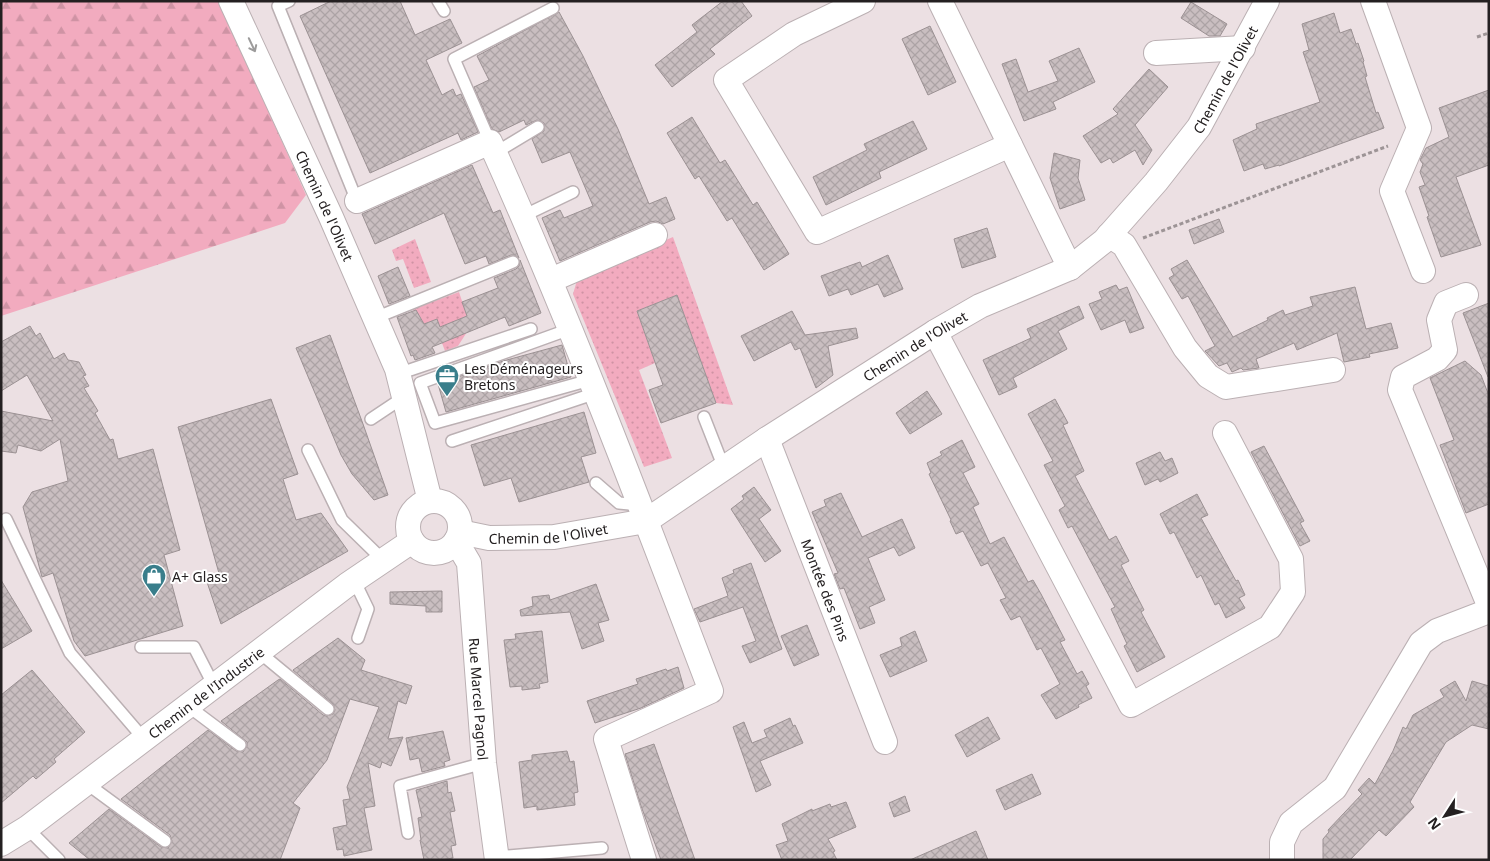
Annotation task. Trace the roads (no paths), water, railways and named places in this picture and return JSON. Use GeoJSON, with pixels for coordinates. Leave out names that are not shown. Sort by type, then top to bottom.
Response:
{"type":"FeatureCollection","features":[{"type":"Feature","properties":{"kind":"street","name":"Chemin de l'Olivet"},"geometry":{"type":"LineString","coordinates":[[231,1],[331,217],[398,374],[430,501]]}},
{"type":"Feature","properties":{"kind":"street"},"geometry":{"type":"LineString","coordinates":[[864,1],[794,34],[726,80],[817,232],[1010,145]]}},
{"type":"Feature","properties":{"kind":"street"},"geometry":{"type":"LineString","coordinates":[[940,1],[1070,268]]}},
{"type":"Feature","properties":{"kind":"street","name":"Chemin de l'Olivet"},"geometry":{"type":"LineString","coordinates":[[458,537],[554,537],[643,513],[724,468],[935,332],[980,306],[1070,268],[1116,240],[1156,182],[1199,127],[1267,1]]}},
{"type":"Feature","properties":{"kind":"street"},"geometry":{"type":"LineString","coordinates":[[1373,1],[1419,128],[1392,192],[1423,271]]}},
{"type":"Feature","properties":{"kind":"street"},"geometry":{"type":"LineString","coordinates":[[1156,54],[1243,48]]}},
{"type":"Feature","properties":{"kind":"street"},"geometry":{"type":"LineString","coordinates":[[357,201],[493,148],[551,280],[711,691],[606,739],[644,860]]}},
{"type":"Feature","properties":{"kind":"street"},"geometry":{"type":"LineString","coordinates":[[551,280],[655,235]]}},
{"type":"Feature","properties":{"kind":"street"},"geometry":{"type":"LineString","coordinates":[[1116,240],[1186,348],[1208,376],[1226,387],[1333,370]]}},
{"type":"Feature","properties":{"kind":"street"},"geometry":{"type":"LineString","coordinates":[[1466,295],[1446,303],[1438,320],[1445,350],[1437,359],[1404,377],[1400,390],[1489,605]]}},
{"type":"Feature","properties":{"kind":"street"},"geometry":{"type":"LineString","coordinates":[[935,332],[1131,705],[1270,628],[1293,592],[1290,559],[1225,433]]}},
{"type":"Feature","properties":{"kind":"street","name":"Montée des Pins"},"geometry":{"type":"LineString","coordinates":[[767,439],[885,742]]}},
{"type":"Feature","properties":{"kind":"street"},"geometry":{"type":"LineString","coordinates":[[438,501],[453,509],[460,524],[458,537],[450,548],[443,552],[434,554],[425,552],[418,548],[408,533],[410,516],[422,504],[438,501]]}},
{"type":"Feature","properties":{"kind":"street","name":"Rue Marcel Pagnol"},"geometry":{"type":"LineString","coordinates":[[458,537],[469,562],[484,763],[497,859]]}},
{"type":"Feature","properties":{"kind":"street","name":"Chemin de l'Industrie"},"geometry":{"type":"LineString","coordinates":[[1,844],[27,828],[354,580],[412,541]]}},
{"type":"Feature","properties":{"kind":"street"},"geometry":{"type":"LineString","coordinates":[[1282,860],[1282,842],[1291,823],[1335,788],[1421,643],[1437,631],[1489,611]]}},
{"type":"Feature","properties":{"kind":"lane"},"geometry":{"type":"LineString","coordinates":[[289,1],[278,6],[357,201]]}},
{"type":"Feature","properties":{"kind":"lane"},"geometry":{"type":"LineString","coordinates":[[538,127],[493,148],[454,58],[553,8]]}},
{"type":"Feature","properties":{"kind":"lane"},"geometry":{"type":"LineString","coordinates":[[523,216],[574,192]]}},
{"type":"Feature","properties":{"kind":"lane"},"geometry":{"type":"LineString","coordinates":[[375,318],[512,262]]}},
{"type":"Feature","properties":{"kind":"lane"},"geometry":{"type":"LineString","coordinates":[[398,374],[531,329]]}},
{"type":"Feature","properties":{"kind":"lane"},"geometry":{"type":"LineString","coordinates":[[570,330],[420,383],[435,424],[593,386]]}},
{"type":"Feature","properties":{"kind":"lane"},"geometry":{"type":"LineString","coordinates":[[452,441],[593,386]]}},
{"type":"Feature","properties":{"kind":"lane"},"geometry":{"type":"LineString","coordinates":[[371,419],[404,398]]}},
{"type":"Feature","properties":{"kind":"lane"},"geometry":{"type":"LineString","coordinates":[[704,417],[724,468]]}},
{"type":"Feature","properties":{"kind":"lane"},"geometry":{"type":"LineString","coordinates":[[308,450],[342,520],[384,560]]}},
{"type":"Feature","properties":{"kind":"lane"},"geometry":{"type":"LineString","coordinates":[[596,482],[619,503],[643,513]]}},
{"type":"Feature","properties":{"kind":"lane"},"geometry":{"type":"LineString","coordinates":[[6,518],[70,653],[144,739]]}},
{"type":"Feature","properties":{"kind":"lane"},"geometry":{"type":"LineString","coordinates":[[354,580],[368,609],[358,638]]}},
{"type":"Feature","properties":{"kind":"lane"},"geometry":{"type":"LineString","coordinates":[[141,647],[194,647],[214,686]]}},
{"type":"Feature","properties":{"kind":"lane"},"geometry":{"type":"LineString","coordinates":[[259,652],[328,709]]}},
{"type":"Feature","properties":{"kind":"lane"},"geometry":{"type":"LineString","coordinates":[[188,706],[240,745]]}},
{"type":"Feature","properties":{"kind":"lane"},"geometry":{"type":"LineString","coordinates":[[408,833],[400,786],[484,763]]}},
{"type":"Feature","properties":{"kind":"lane"},"geometry":{"type":"LineString","coordinates":[[86,783],[165,841]]}},
{"type":"Feature","properties":{"kind":"lane"},"geometry":{"type":"LineString","coordinates":[[27,828],[59,860]]}},
{"type":"Feature","properties":{"kind":"lane"},"geometry":{"type":"LineString","coordinates":[[497,859],[602,848]]}},
{"type":"Feature","properties":{"kind":"place","name":"Les Déménageurs Bretons"},"geometry":{"type":"Point","coordinates":[447,397]}},
{"type":"Feature","properties":{"kind":"place","name":"A+ Glass"},"geometry":{"type":"Point","coordinates":[154,597]}}]}
